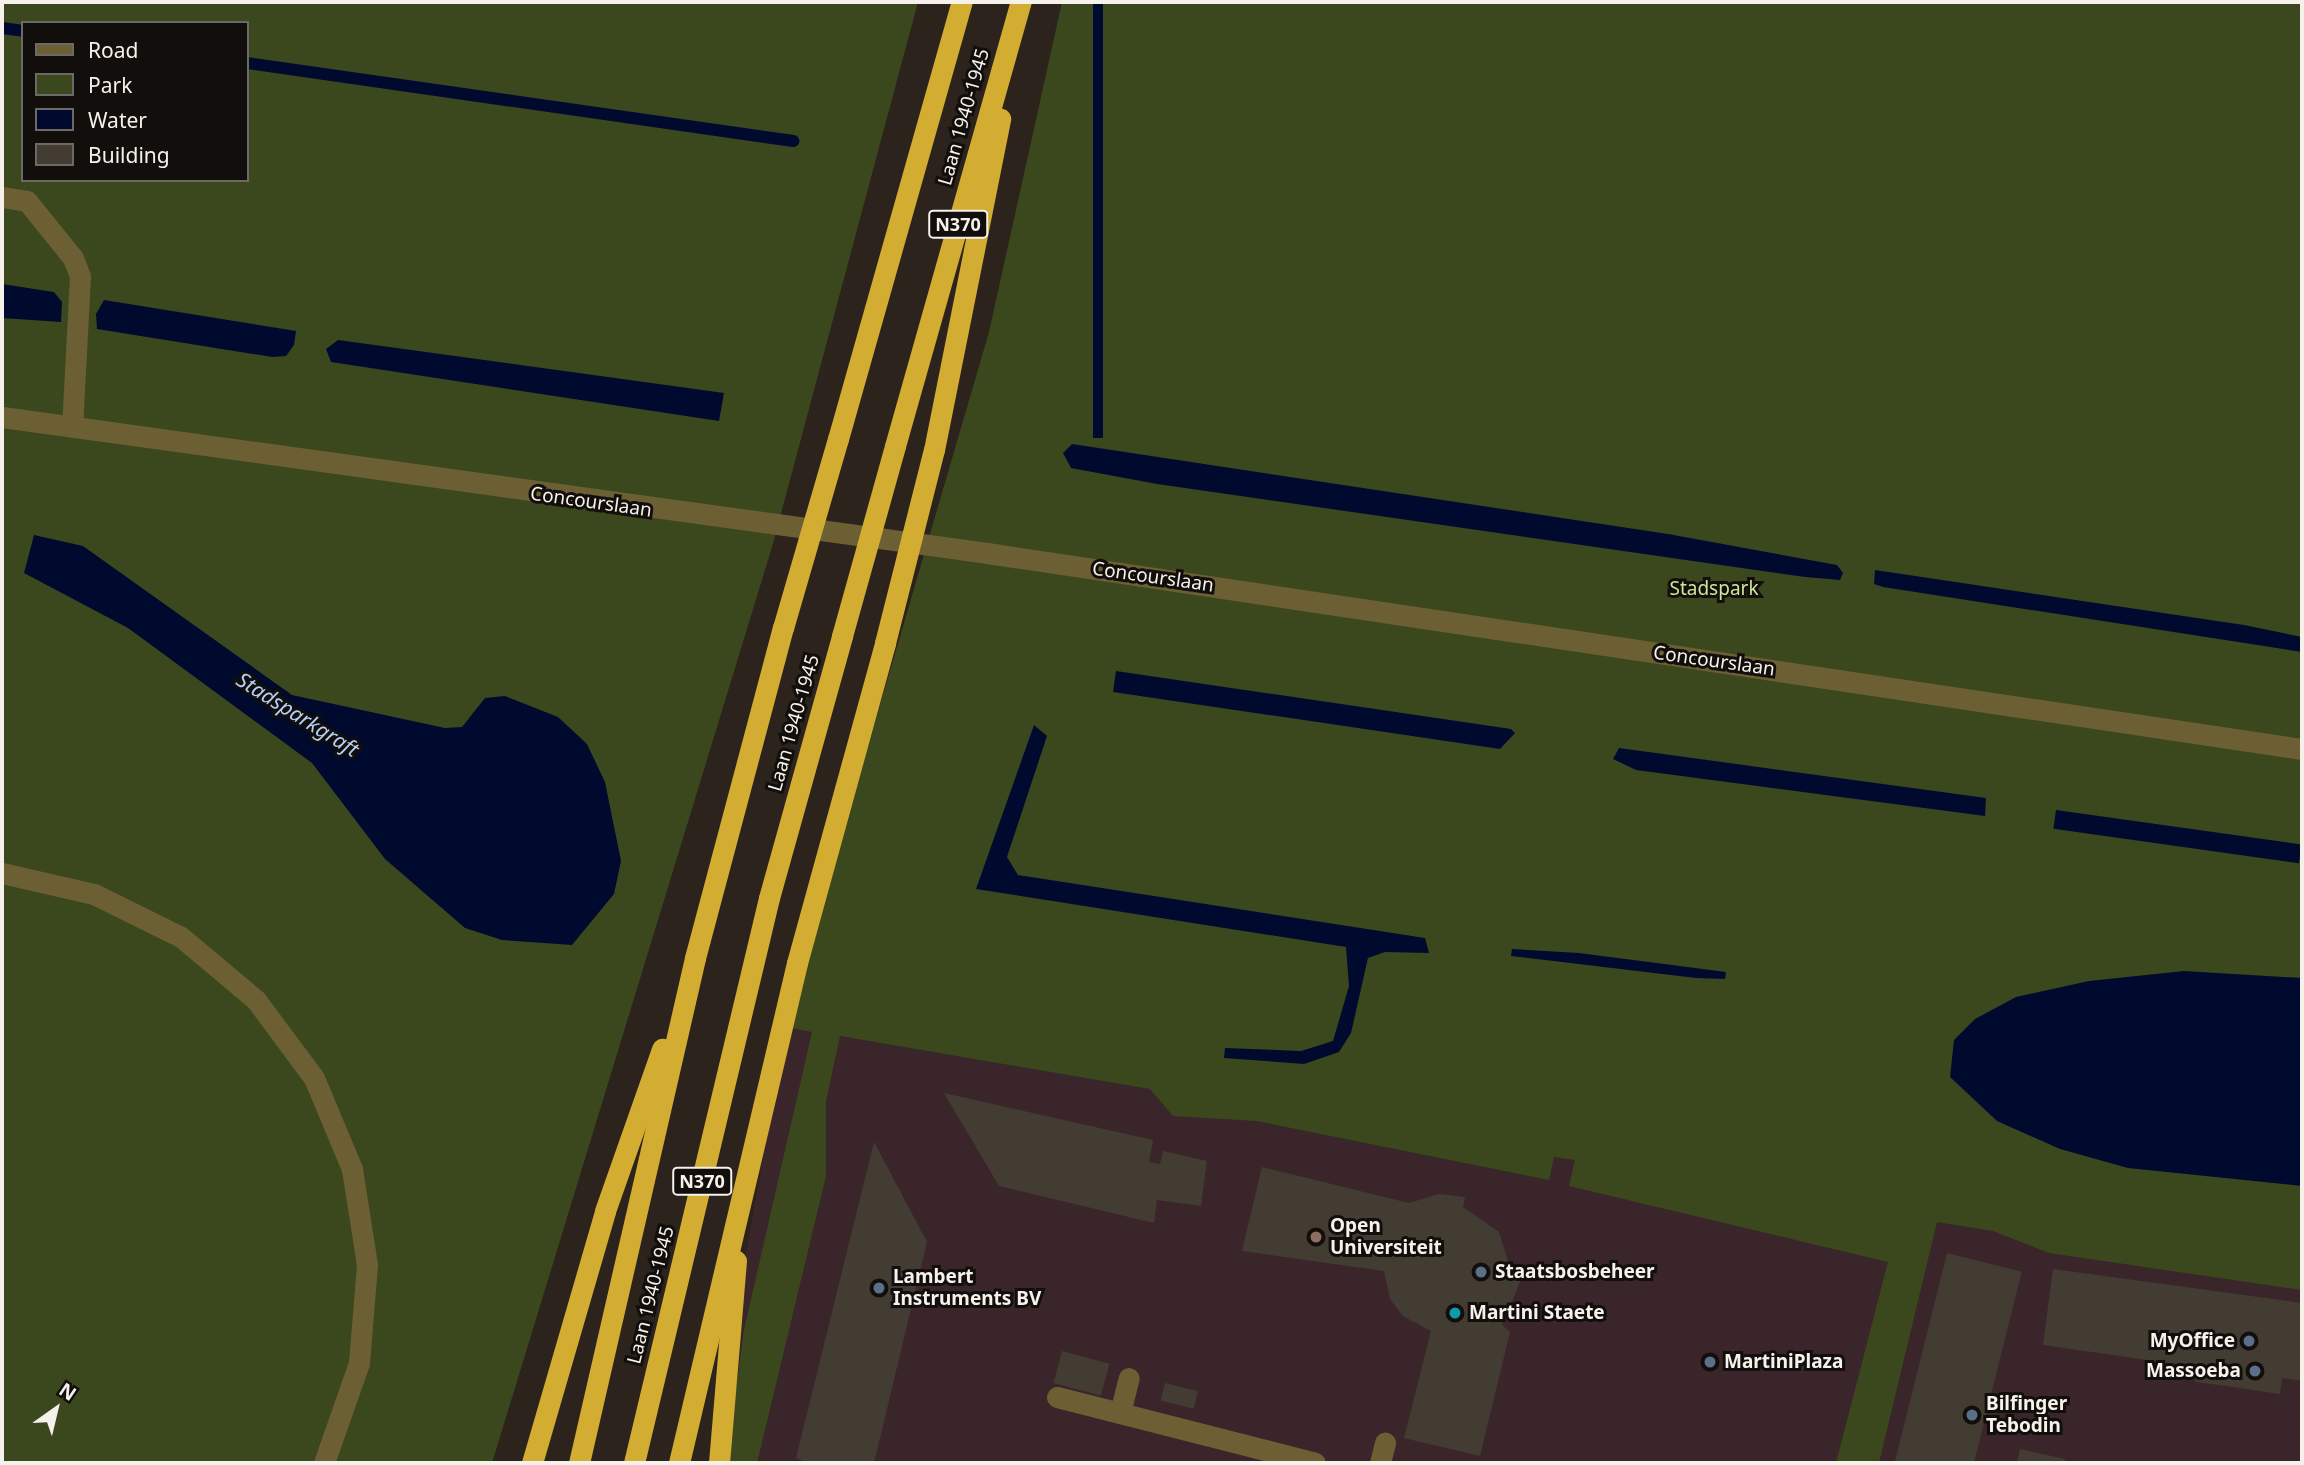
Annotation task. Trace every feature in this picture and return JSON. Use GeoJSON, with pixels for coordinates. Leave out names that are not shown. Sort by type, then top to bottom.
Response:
{"type":"FeatureCollection","features":[{"type":"Feature","properties":{"kind":"highway","name":"Laan 1940-1945"},"geometry":{"type":"LineString","coordinates":[[579,1463],[695,958],[783,628],[962,2]]}},
{"type":"Feature","properties":{"kind":"highway","name":"Laan 1940-1945"},"geometry":{"type":"LineString","coordinates":[[634,1463],[769,898],[1022,2]]}},
{"type":"Feature","properties":{"kind":"highway","name":"N370"},"geometry":{"type":"LineString","coordinates":[[679,1463],[741,1196],[934,450],[1022,2]]}},
{"type":"Feature","properties":{"kind":"highway","name":"N370"},"geometry":{"type":"LineString","coordinates":[[533,1463],[605,1211],[695,958]]}},
{"type":"Feature","properties":{"kind":"highway","name":"N370"},"geometry":{"type":"LineString","coordinates":[[719,1463],[741,1196]]}},
{"type":"Feature","properties":{"kind":"street"},"geometry":{"type":"LineString","coordinates":[[2,197],[27,201],[73,257],[80,276],[72,427]]}},
{"type":"Feature","properties":{"kind":"street","name":"Concourslaan"},"geometry":{"type":"LineString","coordinates":[[2,417],[998,554],[2302,749]]}},
{"type":"Feature","properties":{"kind":"street"},"geometry":{"type":"LineString","coordinates":[[2,873],[94,894],[181,937],[256,1000],[314,1079],[352,1169],[367,1265],[359,1363],[324,1463]]}},
{"type":"Feature","properties":{"kind":"street"},"geometry":{"type":"LineString","coordinates":[[1120,1413],[1129,1378]]}},
{"type":"Feature","properties":{"kind":"street"},"geometry":{"type":"LineString","coordinates":[[1058,1397],[1315,1463]]}},
{"type":"Feature","properties":{"kind":"shaded area"},"geometry":{"type":"Polygon","coordinates":[[[786,1027],[2302,1283],[2302,1463],[709,1463],[786,1027]]]}},
{"type":"Feature","properties":{"kind":"green space"},"geometry":{"type":"Polygon","coordinates":[[[2,2],[918,2],[772,547],[492,1463],[2,1463],[2,2]]]}},
{"type":"Feature","properties":{"kind":"green space","name":"Stadspark"},"geometry":{"type":"Polygon","coordinates":[[[1062,2],[2302,2],[2302,1290],[2049,1253],[1993,1231],[1937,1222],[1879,1463],[1836,1463],[1888,1262],[1569,1186],[1575,1160],[1554,1157],[1549,1180],[1257,1121],[1173,1116],[1150,1089],[840,1036],[826,1101],[826,1176],[757,1463],[726,1463],[744,1330],[812,1032],[786,1027],[989,332],[1062,2]]]}},
{"type":"Feature","properties":{"kind":"water"},"geometry":{"type":"Polygon","coordinates":[[[1093,2],[1103,2],[1103,438],[1093,438],[1093,2]]]}},
{"type":"Feature","properties":{"kind":"water"},"geometry":{"type":"Polygon","coordinates":[[[2,284],[54,292],[62,302],[61,322],[2,318],[2,284]]]}},
{"type":"Feature","properties":{"kind":"water"},"geometry":{"type":"Polygon","coordinates":[[[104,300],[296,331],[294,345],[286,356],[272,357],[97,329],[96,314],[104,300]]]}},
{"type":"Feature","properties":{"kind":"water"},"geometry":{"type":"Polygon","coordinates":[[[338,340],[724,393],[719,421],[331,362],[326,349],[338,340]]]}},
{"type":"Feature","properties":{"kind":"water"},"geometry":{"type":"Polygon","coordinates":[[[1072,444],[1668,534],[1837,565],[1843,573],[1840,580],[1805,577],[1157,484],[1071,468],[1063,453],[1072,444]]]}},
{"type":"Feature","properties":{"kind":"water","name":"Stadsparkgraft"},"geometry":{"type":"Polygon","coordinates":[[[34,535],[83,546],[292,695],[445,728],[462,727],[485,698],[505,696],[558,717],[587,744],[605,782],[621,861],[614,894],[572,945],[502,940],[465,928],[385,859],[312,763],[128,628],[24,573],[34,535]]]}},
{"type":"Feature","properties":{"kind":"water"},"geometry":{"type":"Polygon","coordinates":[[[1875,570],[2244,625],[2302,637],[2302,652],[1883,587],[1874,584],[1875,570]]]}},
{"type":"Feature","properties":{"kind":"water"},"geometry":{"type":"Polygon","coordinates":[[[1116,671],[1511,729],[1515,733],[1500,749],[1113,692],[1116,671]]]}},
{"type":"Feature","properties":{"kind":"water"},"geometry":{"type":"Polygon","coordinates":[[[1034,725],[1047,736],[1007,857],[1018,875],[1425,938],[1429,953],[1385,952],[1368,958],[1351,1033],[1339,1052],[1304,1064],[1224,1058],[1225,1048],[1301,1051],[1333,1041],[1349,986],[1346,947],[976,889],[1034,725]]]}},
{"type":"Feature","properties":{"kind":"water"},"geometry":{"type":"Polygon","coordinates":[[[1619,748],[1986,798],[1985,816],[1636,770],[1613,759],[1619,748]]]}},
{"type":"Feature","properties":{"kind":"water"},"geometry":{"type":"Polygon","coordinates":[[[2056,810],[2302,845],[2299,863],[2053,829],[2056,810]]]}},
{"type":"Feature","properties":{"kind":"water"},"geometry":{"type":"Polygon","coordinates":[[[1512,949],[1579,953],[1726,972],[1725,979],[1696,978],[1511,956],[1512,949]]]}},
{"type":"Feature","properties":{"kind":"water"},"geometry":{"type":"Polygon","coordinates":[[[2184,971],[2302,978],[2302,1186],[2128,1168],[2060,1149],[1997,1121],[1950,1077],[1954,1040],[1975,1019],[2016,997],[2089,981],[2184,971]]]}},
{"type":"Feature","properties":{"kind":"building"},"geometry":{"type":"Polygon","coordinates":[[[944,1093],[1153,1140],[1149,1162],[1160,1164],[1163,1151],[1207,1161],[1201,1206],[1157,1200],[1154,1223],[999,1186],[944,1093]]]}},
{"type":"Feature","properties":{"kind":"building"},"geometry":{"type":"Polygon","coordinates":[[[874,1142],[927,1242],[874,1463],[808,1463],[796,1458],[874,1142]]]}},
{"type":"Feature","properties":{"kind":"building","name":"Martini Staete"},"geometry":{"type":"Polygon","coordinates":[[[1262,1167],[1409,1203],[1439,1194],[1465,1197],[1463,1207],[1499,1232],[1512,1274],[1523,1275],[1502,1325],[1510,1332],[1480,1456],[1404,1438],[1431,1331],[1403,1316],[1390,1299],[1384,1271],[1242,1251],[1262,1167]]]}},
{"type":"Feature","properties":{"kind":"building"},"geometry":{"type":"Polygon","coordinates":[[[1947,1253],[2022,1272],[1974,1463],[1895,1463],[1947,1253]]]}},
{"type":"Feature","properties":{"kind":"building"},"geometry":{"type":"Polygon","coordinates":[[[2053,1269],[2302,1303],[2302,1381],[2282,1378],[2280,1394],[2195,1382],[2197,1367],[2043,1345],[2053,1269]]]}},
{"type":"Feature","properties":{"kind":"building"},"geometry":{"type":"Polygon","coordinates":[[[1062,1351],[1109,1364],[1101,1396],[1053,1383],[1062,1351]]]}},
{"type":"Feature","properties":{"kind":"building"},"geometry":{"type":"Polygon","coordinates":[[[1165,1383],[1198,1391],[1194,1409],[1161,1400],[1165,1383]]]}},
{"type":"Feature","properties":{"kind":"building"},"geometry":{"type":"Polygon","coordinates":[[[2020,1449],[2065,1459],[2064,1463],[2017,1463],[2020,1449]]]}},
{"type":"Feature","properties":{"kind":"waterway"},"geometry":{"type":"LineString","coordinates":[[2,28],[21,31]]}},
{"type":"Feature","properties":{"kind":"waterway"},"geometry":{"type":"LineString","coordinates":[[248,63],[793,141]]}},
{"type":"Feature","properties":{"kind":"place","name":"Open Universiteit"},"geometry":{"type":"Point","coordinates":[1316,1237]}},
{"type":"Feature","properties":{"kind":"place","name":"Staatsbosbeheer"},"geometry":{"type":"Point","coordinates":[1481,1272]}},
{"type":"Feature","properties":{"kind":"place","name":"Lambert Instruments BV"},"geometry":{"type":"Point","coordinates":[879,1288]}},
{"type":"Feature","properties":{"kind":"place","name":"Martini Staete"},"geometry":{"type":"Point","coordinates":[1455,1313]}},
{"type":"Feature","properties":{"kind":"place","name":"MyOffice"},"geometry":{"type":"Point","coordinates":[2249,1341]}},
{"type":"Feature","properties":{"kind":"place","name":"MartiniPlaza"},"geometry":{"type":"Point","coordinates":[1710,1362]}},
{"type":"Feature","properties":{"kind":"place","name":"Massoeba"},"geometry":{"type":"Point","coordinates":[2255,1371]}},
{"type":"Feature","properties":{"kind":"place","name":"Bilfinger Tebodin"},"geometry":{"type":"Point","coordinates":[1972,1415]}}]}
